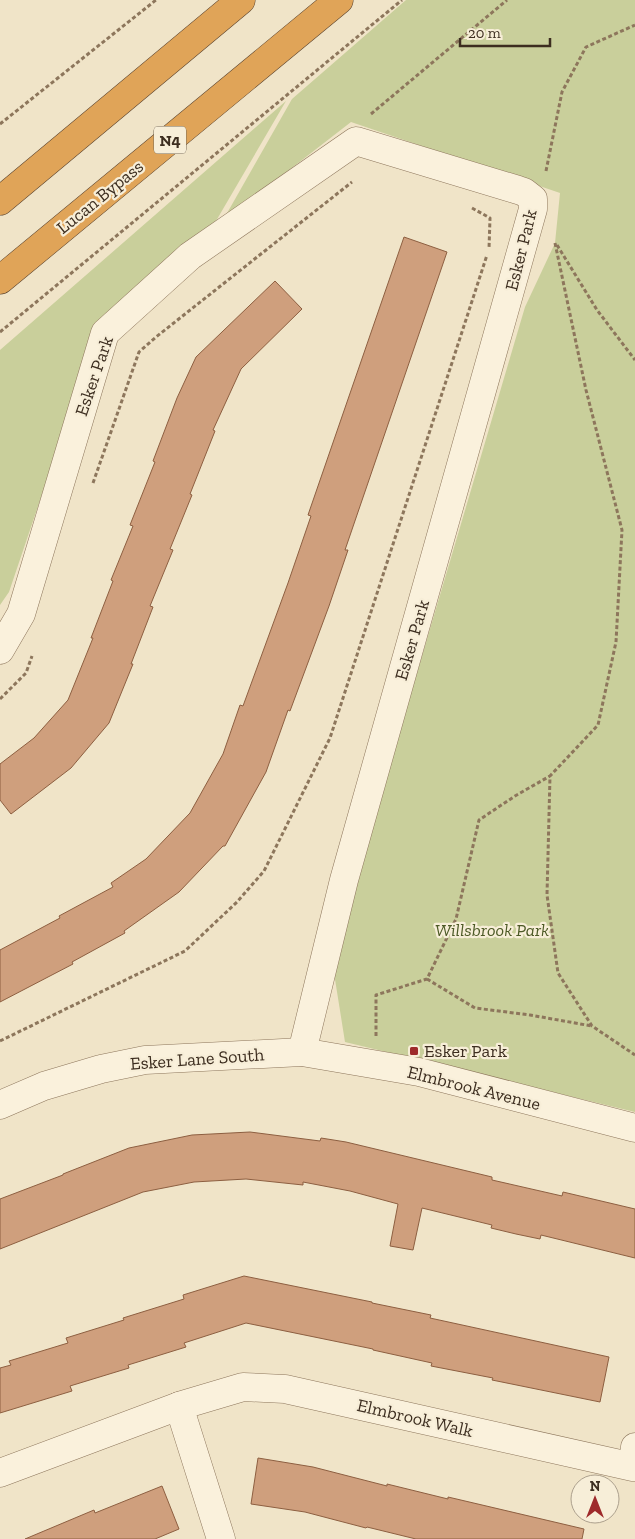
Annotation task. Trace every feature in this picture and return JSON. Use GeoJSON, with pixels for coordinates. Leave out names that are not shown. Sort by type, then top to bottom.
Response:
{"type":"FeatureCollection","features":[{"type":"Feature","properties":{"kind":"highway"},"geometry":{"type":"LineString","coordinates":[[0,201],[241,0]]}},
{"type":"Feature","properties":{"kind":"highway","name":"Lucan Bypass"},"geometry":{"type":"LineString","coordinates":[[0,280],[339,0]]}},
{"type":"Feature","properties":{"kind":"street","name":"Esker Park"},"geometry":{"type":"LineString","coordinates":[[0,650],[21,614],[105,333],[190,256],[356,141],[518,190],[533,199],[533,209],[344,880],[302,1052]]}},
{"type":"Feature","properties":{"kind":"street","name":"Esker Lane South"},"geometry":{"type":"LineString","coordinates":[[0,1106],[44,1086],[101,1069],[145,1060],[302,1052],[341,1059]]}},
{"type":"Feature","properties":{"kind":"street","name":"Elmbrook Avenue"},"geometry":{"type":"LineString","coordinates":[[341,1059],[419,1072],[635,1128]]}},
{"type":"Feature","properties":{"kind":"street","name":"Elmbrook Walk"},"geometry":{"type":"LineString","coordinates":[[0,1473],[178,1406],[243,1387],[285,1389],[634,1460]]}},
{"type":"Feature","properties":{"kind":"street"},"geometry":{"type":"LineString","coordinates":[[178,1406],[221,1539]]}},
{"type":"Feature","properties":{"kind":"path"},"geometry":{"type":"LineString","coordinates":[[0,124],[156,0]]}},
{"type":"Feature","properties":{"kind":"path"},"geometry":{"type":"LineString","coordinates":[[0,332],[402,0]]}},
{"type":"Feature","properties":{"kind":"path"},"geometry":{"type":"LineString","coordinates":[[368,117],[507,0]]}},
{"type":"Feature","properties":{"kind":"path"},"geometry":{"type":"LineString","coordinates":[[546,172],[562,92],[586,47],[635,25]]}},
{"type":"Feature","properties":{"kind":"path"},"geometry":{"type":"LineString","coordinates":[[91,490],[139,352],[272,244],[355,180]]}},
{"type":"Feature","properties":{"kind":"path"},"geometry":{"type":"LineString","coordinates":[[0,1041],[185,951],[237,902],[264,871],[330,738],[489,249],[490,218],[469,206]]}},
{"type":"Feature","properties":{"kind":"path"},"geometry":{"type":"LineString","coordinates":[[376,1036],[376,995],[427,979],[456,919],[479,820],[550,776],[598,725],[616,642],[622,530],[586,390],[555,243],[597,310],[635,360]]}},
{"type":"Feature","properties":{"kind":"path"},"geometry":{"type":"LineString","coordinates":[[0,700],[26,673],[33,655]]}},
{"type":"Feature","properties":{"kind":"path"},"geometry":{"type":"LineString","coordinates":[[550,776],[547,895],[558,973],[592,1026],[635,1055]]}},
{"type":"Feature","properties":{"kind":"path"},"geometry":{"type":"LineString","coordinates":[[427,979],[475,1008],[592,1026]]}},
{"type":"Feature","properties":{"kind":"green space","name":"Willsbrook Park"},"geometry":{"type":"Polygon","coordinates":[[[406,0],[635,0],[635,1112],[345,1042],[334,973],[381,795],[525,307],[555,243],[560,193],[351,122],[222,222],[292,99],[406,0]]]}},
{"type":"Feature","properties":{"kind":"green space"},"geometry":{"type":"Polygon","coordinates":[[[286,101],[216,221],[98,329],[9,592],[0,605],[0,350],[286,101]]]}},
{"type":"Feature","properties":{"kind":"building"},"geometry":{"type":"Polygon","coordinates":[[[404,237],[447,252],[345,550],[348,550],[329,606],[266,772],[225,846],[179,892],[124,931],[125,933],[72,962],[73,964],[0,1002],[0,950],[113,887],[111,883],[146,859],[190,813],[223,754],[240,705],[243,706],[288,583],[311,516],[308,515],[404,237]]]}},
{"type":"Feature","properties":{"kind":"building"},"geometry":{"type":"Polygon","coordinates":[[[275,281],[302,309],[241,369],[213,430],[215,431],[190,494],[192,495],[170,549],[173,550],[150,606],[153,607],[131,664],[133,664],[109,723],[71,768],[11,814],[0,800],[0,764],[34,738],[68,700],[93,638],[91,638],[113,581],[111,580],[133,526],[130,525],[155,462],[153,461],[177,398],[196,357],[275,281]]]}},
{"type":"Feature","properties":{"kind":"building"},"geometry":{"type":"Polygon","coordinates":[[[250,1132],[320,1141],[321,1138],[346,1142],[492,1177],[492,1180],[562,1196],[563,1192],[635,1209],[635,1258],[541,1235],[540,1239],[516,1234],[491,1228],[492,1225],[422,1208],[413,1250],[390,1246],[398,1204],[350,1191],[303,1182],[303,1185],[246,1179],[194,1182],[143,1192],[0,1249],[0,1199],[129,1148],[192,1135],[250,1132]]]}},
{"type":"Feature","properties":{"kind":"building"},"geometry":{"type":"Polygon","coordinates":[[[244,1276],[431,1315],[430,1318],[609,1357],[600,1402],[431,1366],[432,1363],[373,1349],[246,1323],[184,1343],[186,1347],[128,1365],[129,1368],[70,1386],[72,1391],[0,1413],[0,1368],[11,1365],[9,1361],[68,1343],[66,1338],[184,1299],[183,1295],[244,1276]]]}},
{"type":"Feature","properties":{"kind":"building"},"geometry":{"type":"Polygon","coordinates":[[[258,1458],[313,1467],[387,1486],[387,1484],[448,1499],[448,1497],[584,1529],[582,1539],[416,1539],[305,1512],[251,1504],[258,1458]]]}},
{"type":"Feature","properties":{"kind":"building"},"geometry":{"type":"Polygon","coordinates":[[[162,1486],[179,1529],[155,1539],[25,1539],[94,1510],[95,1513],[162,1486]]]}},
{"type":"Feature","properties":{"kind":"place","name":"Esker Park"},"geometry":{"type":"Point","coordinates":[414,1051]}}]}
